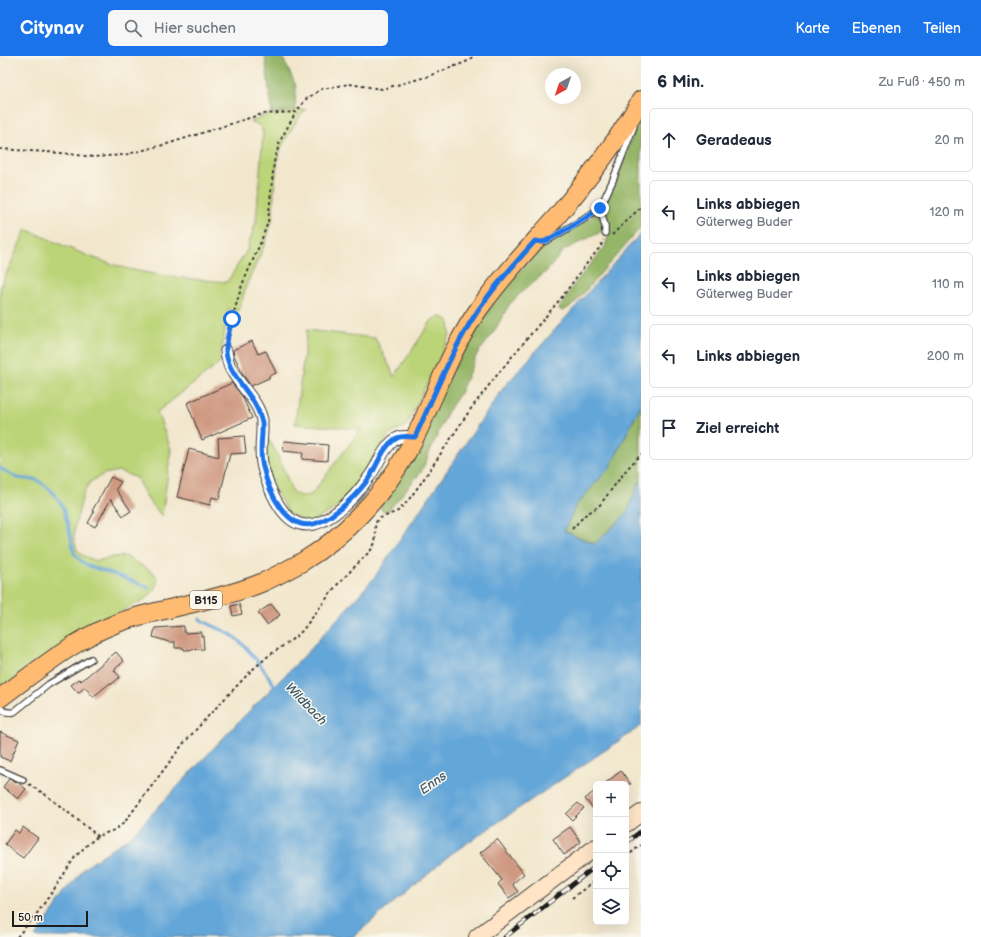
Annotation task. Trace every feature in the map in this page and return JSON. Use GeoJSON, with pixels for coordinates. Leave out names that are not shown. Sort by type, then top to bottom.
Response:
{"type":"FeatureCollection","features":[{"type":"Feature","properties":{"kind":"main road","name":"B115"},"geometry":{"type":"LineString","coordinates":[[0,698],[80,641],[104,629],[128,619],[239,591],[262,582],[302,562],[324,547],[343,531],[377,496],[394,474],[407,453],[445,370],[463,335],[481,306],[506,274],[559,213],[600,161],[638,105]]}},
{"type":"Feature","properties":{"kind":"street"},"geometry":{"type":"LineString","coordinates":[[226,351],[231,370],[258,410],[262,421],[262,466],[268,483],[281,509],[290,519],[299,524],[317,524],[331,517],[349,501],[370,477],[389,444],[403,436],[415,437]]}},
{"type":"Feature","properties":{"kind":"street"},"geometry":{"type":"LineString","coordinates":[[629,822],[641,813]]}},
{"type":"Feature","properties":{"kind":"street"},"geometry":{"type":"LineString","coordinates":[[477,937],[593,849]]}},
{"type":"Feature","properties":{"kind":"lane"},"geometry":{"type":"LineString","coordinates":[[535,241],[546,241],[600,208],[632,132],[638,105]]}},
{"type":"Feature","properties":{"kind":"lane"},"geometry":{"type":"LineString","coordinates":[[600,208],[606,226],[605,233]]}},
{"type":"Feature","properties":{"kind":"lane"},"geometry":{"type":"LineString","coordinates":[[0,708],[5,712],[14,712],[49,684],[91,659]]}},
{"type":"Feature","properties":{"kind":"lane"},"geometry":{"type":"LineString","coordinates":[[0,770],[23,780]]}},
{"type":"Feature","properties":{"kind":"path"},"geometry":{"type":"LineString","coordinates":[[226,351],[232,319],[242,285],[268,222],[274,162],[280,141],[296,112],[308,98],[322,89],[349,84],[382,89],[426,77],[466,62],[474,56]]}},
{"type":"Feature","properties":{"kind":"path"},"geometry":{"type":"LineString","coordinates":[[0,149],[61,153],[93,157],[124,155],[167,144],[262,114],[296,112]]}},
{"type":"Feature","properties":{"kind":"path"},"geometry":{"type":"LineString","coordinates":[[611,236],[641,207]]}},
{"type":"Feature","properties":{"kind":"path"},"geometry":{"type":"LineString","coordinates":[[602,246],[605,233]]}},
{"type":"Feature","properties":{"kind":"path"},"geometry":{"type":"LineString","coordinates":[[17,937],[38,912],[75,857],[98,836],[114,830],[124,823],[183,744],[251,671],[302,631],[336,586],[371,550],[376,536],[375,524],[378,519],[398,511],[407,502],[470,410],[606,241]]}},
{"type":"Feature","properties":{"kind":"path"},"geometry":{"type":"LineString","coordinates":[[572,529],[585,515],[599,506],[627,469],[641,454]]}},
{"type":"Feature","properties":{"kind":"path"},"geometry":{"type":"LineString","coordinates":[[23,780],[46,794],[98,836]]}},
{"type":"Feature","properties":{"kind":"path"},"geometry":{"type":"LineString","coordinates":[[629,855],[641,845]]}},
{"type":"Feature","properties":{"kind":"path"},"geometry":{"type":"LineString","coordinates":[[572,898],[593,882]]}},
{"type":"Feature","properties":{"kind":"green space"},"geometry":{"type":"Polygon","coordinates":[[[265,56],[282,56],[296,86],[295,110],[272,113],[265,56]]]}},
{"type":"Feature","properties":{"kind":"green space"},"geometry":{"type":"Polygon","coordinates":[[[306,110],[300,116],[289,133],[278,157],[274,190],[273,218],[265,244],[246,286],[239,311],[228,309],[220,363],[157,412],[171,449],[162,516],[149,501],[136,478],[119,471],[104,474],[90,482],[83,495],[75,526],[74,539],[77,550],[84,556],[96,561],[125,556],[153,572],[158,579],[153,592],[139,603],[121,611],[118,617],[0,691],[0,288],[26,229],[64,246],[129,269],[166,276],[227,282],[246,252],[256,222],[263,133],[258,125],[250,122],[272,113],[306,110]]]}},
{"type":"Feature","properties":{"kind":"green space"},"geometry":{"type":"Polygon","coordinates":[[[641,112],[641,227],[574,304],[563,311],[559,309],[575,283],[605,247],[608,236],[607,223],[602,210],[616,183],[641,112]]]}},
{"type":"Feature","properties":{"kind":"green space"},"geometry":{"type":"Polygon","coordinates":[[[595,214],[599,214],[603,221],[603,226],[599,233],[564,250],[547,271],[509,305],[492,335],[477,354],[460,393],[447,413],[421,472],[388,511],[382,511],[380,505],[477,324],[530,258],[546,245],[595,214]]]}},
{"type":"Feature","properties":{"kind":"green space"},"geometry":{"type":"Polygon","coordinates":[[[440,316],[449,321],[450,335],[407,425],[389,435],[380,449],[373,465],[338,507],[310,523],[289,514],[267,476],[264,442],[267,440],[270,441],[293,493],[301,496],[311,495],[361,429],[295,424],[307,330],[375,338],[394,377],[432,320],[440,316]]]}},
{"type":"Feature","properties":{"kind":"green space"},"geometry":{"type":"Polygon","coordinates":[[[641,405],[641,481],[639,482],[627,513],[595,544],[564,531],[576,505],[610,467],[641,405]]]}},
{"type":"Feature","properties":{"kind":"water","name":"Enns"},"geometry":{"type":"Polygon","coordinates":[[[641,233],[641,405],[610,467],[576,505],[564,531],[595,544],[627,513],[639,482],[641,481],[641,726],[451,854],[353,937],[35,937],[84,868],[132,835],[241,719],[306,654],[374,578],[504,387],[641,233]]]}},
{"type":"Feature","properties":{"kind":"building"},"geometry":{"type":"Polygon","coordinates":[[[252,341],[258,354],[266,351],[276,373],[269,376],[269,378],[251,386],[243,375],[233,350],[252,341]]]}},
{"type":"Feature","properties":{"kind":"building"},"geometry":{"type":"Polygon","coordinates":[[[232,383],[242,396],[252,418],[202,440],[187,403],[232,383]]]}},
{"type":"Feature","properties":{"kind":"building"},"geometry":{"type":"Polygon","coordinates":[[[244,436],[246,453],[230,454],[219,499],[212,497],[210,505],[177,497],[189,449],[219,457],[218,438],[244,436]]]}},
{"type":"Feature","properties":{"kind":"building"},"geometry":{"type":"Polygon","coordinates":[[[284,441],[328,445],[327,461],[302,459],[303,453],[283,451],[284,441]]]}},
{"type":"Feature","properties":{"kind":"building"},"geometry":{"type":"Polygon","coordinates":[[[111,477],[121,482],[116,489],[131,511],[123,516],[111,499],[95,527],[88,523],[94,512],[92,511],[111,477]]]}},
{"type":"Feature","properties":{"kind":"building"},"geometry":{"type":"Polygon","coordinates":[[[239,604],[242,614],[233,616],[231,606],[239,604]]]}},
{"type":"Feature","properties":{"kind":"building"},"geometry":{"type":"Polygon","coordinates":[[[271,604],[280,615],[267,625],[258,613],[271,604]]]}},
{"type":"Feature","properties":{"kind":"building"},"geometry":{"type":"Polygon","coordinates":[[[184,626],[184,633],[201,632],[201,636],[203,636],[204,649],[184,650],[184,648],[175,648],[175,642],[169,642],[153,637],[155,628],[184,626]]]}},
{"type":"Feature","properties":{"kind":"building"},"geometry":{"type":"Polygon","coordinates":[[[116,652],[124,661],[114,670],[120,677],[93,697],[85,687],[78,693],[71,685],[79,679],[81,681],[116,652]]]}},
{"type":"Feature","properties":{"kind":"building"},"geometry":{"type":"Polygon","coordinates":[[[0,732],[19,740],[10,761],[0,757],[0,732]]]}},
{"type":"Feature","properties":{"kind":"building"},"geometry":{"type":"Polygon","coordinates":[[[621,771],[629,781],[608,781],[621,771]]]}},
{"type":"Feature","properties":{"kind":"building"},"geometry":{"type":"Polygon","coordinates":[[[9,779],[17,782],[26,789],[18,799],[3,787],[9,779]]]}},
{"type":"Feature","properties":{"kind":"building"},"geometry":{"type":"Polygon","coordinates":[[[593,792],[593,808],[585,799],[593,792]]]}},
{"type":"Feature","properties":{"kind":"building"},"geometry":{"type":"Polygon","coordinates":[[[578,803],[584,808],[572,820],[566,814],[578,803]]]}},
{"type":"Feature","properties":{"kind":"building"},"geometry":{"type":"Polygon","coordinates":[[[23,827],[38,838],[23,858],[5,844],[15,830],[19,833],[23,827]]]}},
{"type":"Feature","properties":{"kind":"building"},"geometry":{"type":"Polygon","coordinates":[[[570,827],[581,842],[564,855],[553,839],[570,827]]]}},
{"type":"Feature","properties":{"kind":"building"},"geometry":{"type":"Polygon","coordinates":[[[497,839],[524,874],[512,884],[518,892],[509,898],[498,884],[502,880],[480,853],[497,839]]]}},
{"type":"Feature","properties":{"kind":"waterway","name":"Wildbach"},"geometry":{"type":"LineString","coordinates":[[0,468],[17,478],[37,480],[50,489],[62,505],[74,553],[81,561],[89,566],[149,588]]}},
{"type":"Feature","properties":{"kind":"waterway","name":"Wildbach"},"geometry":{"type":"LineString","coordinates":[[200,619],[233,636],[239,641],[257,661],[277,689]]}},
{"type":"Feature","properties":{"kind":"railway"},"geometry":{"type":"LineString","coordinates":[[629,841],[641,831]]}},
{"type":"Feature","properties":{"kind":"railway"},"geometry":{"type":"LineString","coordinates":[[505,937],[593,868]]}},
{"type":"Feature","properties":{"kind":"route"},"geometry":{"type":"LineString","coordinates":[[232,319],[226,351],[231,370],[258,410],[262,421],[262,466],[268,483],[281,509],[290,519],[299,524],[317,524],[331,517],[349,501],[370,477],[389,444],[403,436],[415,437],[445,370],[463,335],[481,306],[506,274],[535,241],[546,241],[600,208]]}}]}
